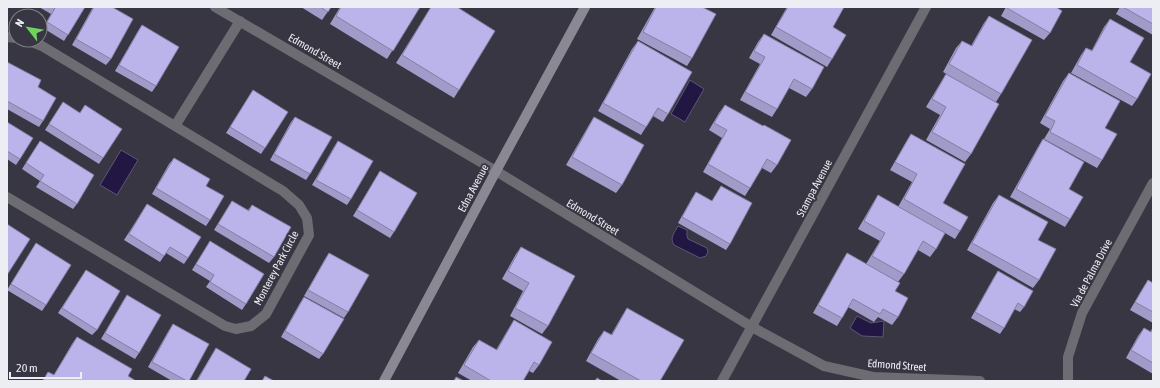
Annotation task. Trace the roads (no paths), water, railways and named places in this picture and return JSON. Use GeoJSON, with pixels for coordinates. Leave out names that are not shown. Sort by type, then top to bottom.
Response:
{"type":"FeatureCollection","features":[{"type":"Feature","properties":{"kind":"street","name":"Edmond Street"},"geometry":{"type":"LineString","coordinates":[[215,7],[496,171],[752,327],[824,366],[873,377],[980,381]]}},
{"type":"Feature","properties":{"kind":"street","name":"Edna Avenue"},"geometry":{"type":"LineString","coordinates":[[384,381],[585,7]]}},
{"type":"Feature","properties":{"kind":"street","name":"Stampa Avenue"},"geometry":{"type":"LineString","coordinates":[[722,381],[926,7]]}},
{"type":"Feature","properties":{"kind":"street"},"geometry":{"type":"LineString","coordinates":[[175,126],[240,21]]}},
{"type":"Feature","properties":{"kind":"street","name":"Monterey Park Circle"},"geometry":{"type":"LineString","coordinates":[[7,197],[225,326],[236,329],[251,326],[266,314],[309,235],[307,218],[299,205],[283,191],[45,48]]}},
{"type":"Feature","properties":{"kind":"street","name":"Via de Palma Drive"},"geometry":{"type":"LineString","coordinates":[[1068,381],[1068,357],[1082,314],[1153,183]]}}]}
